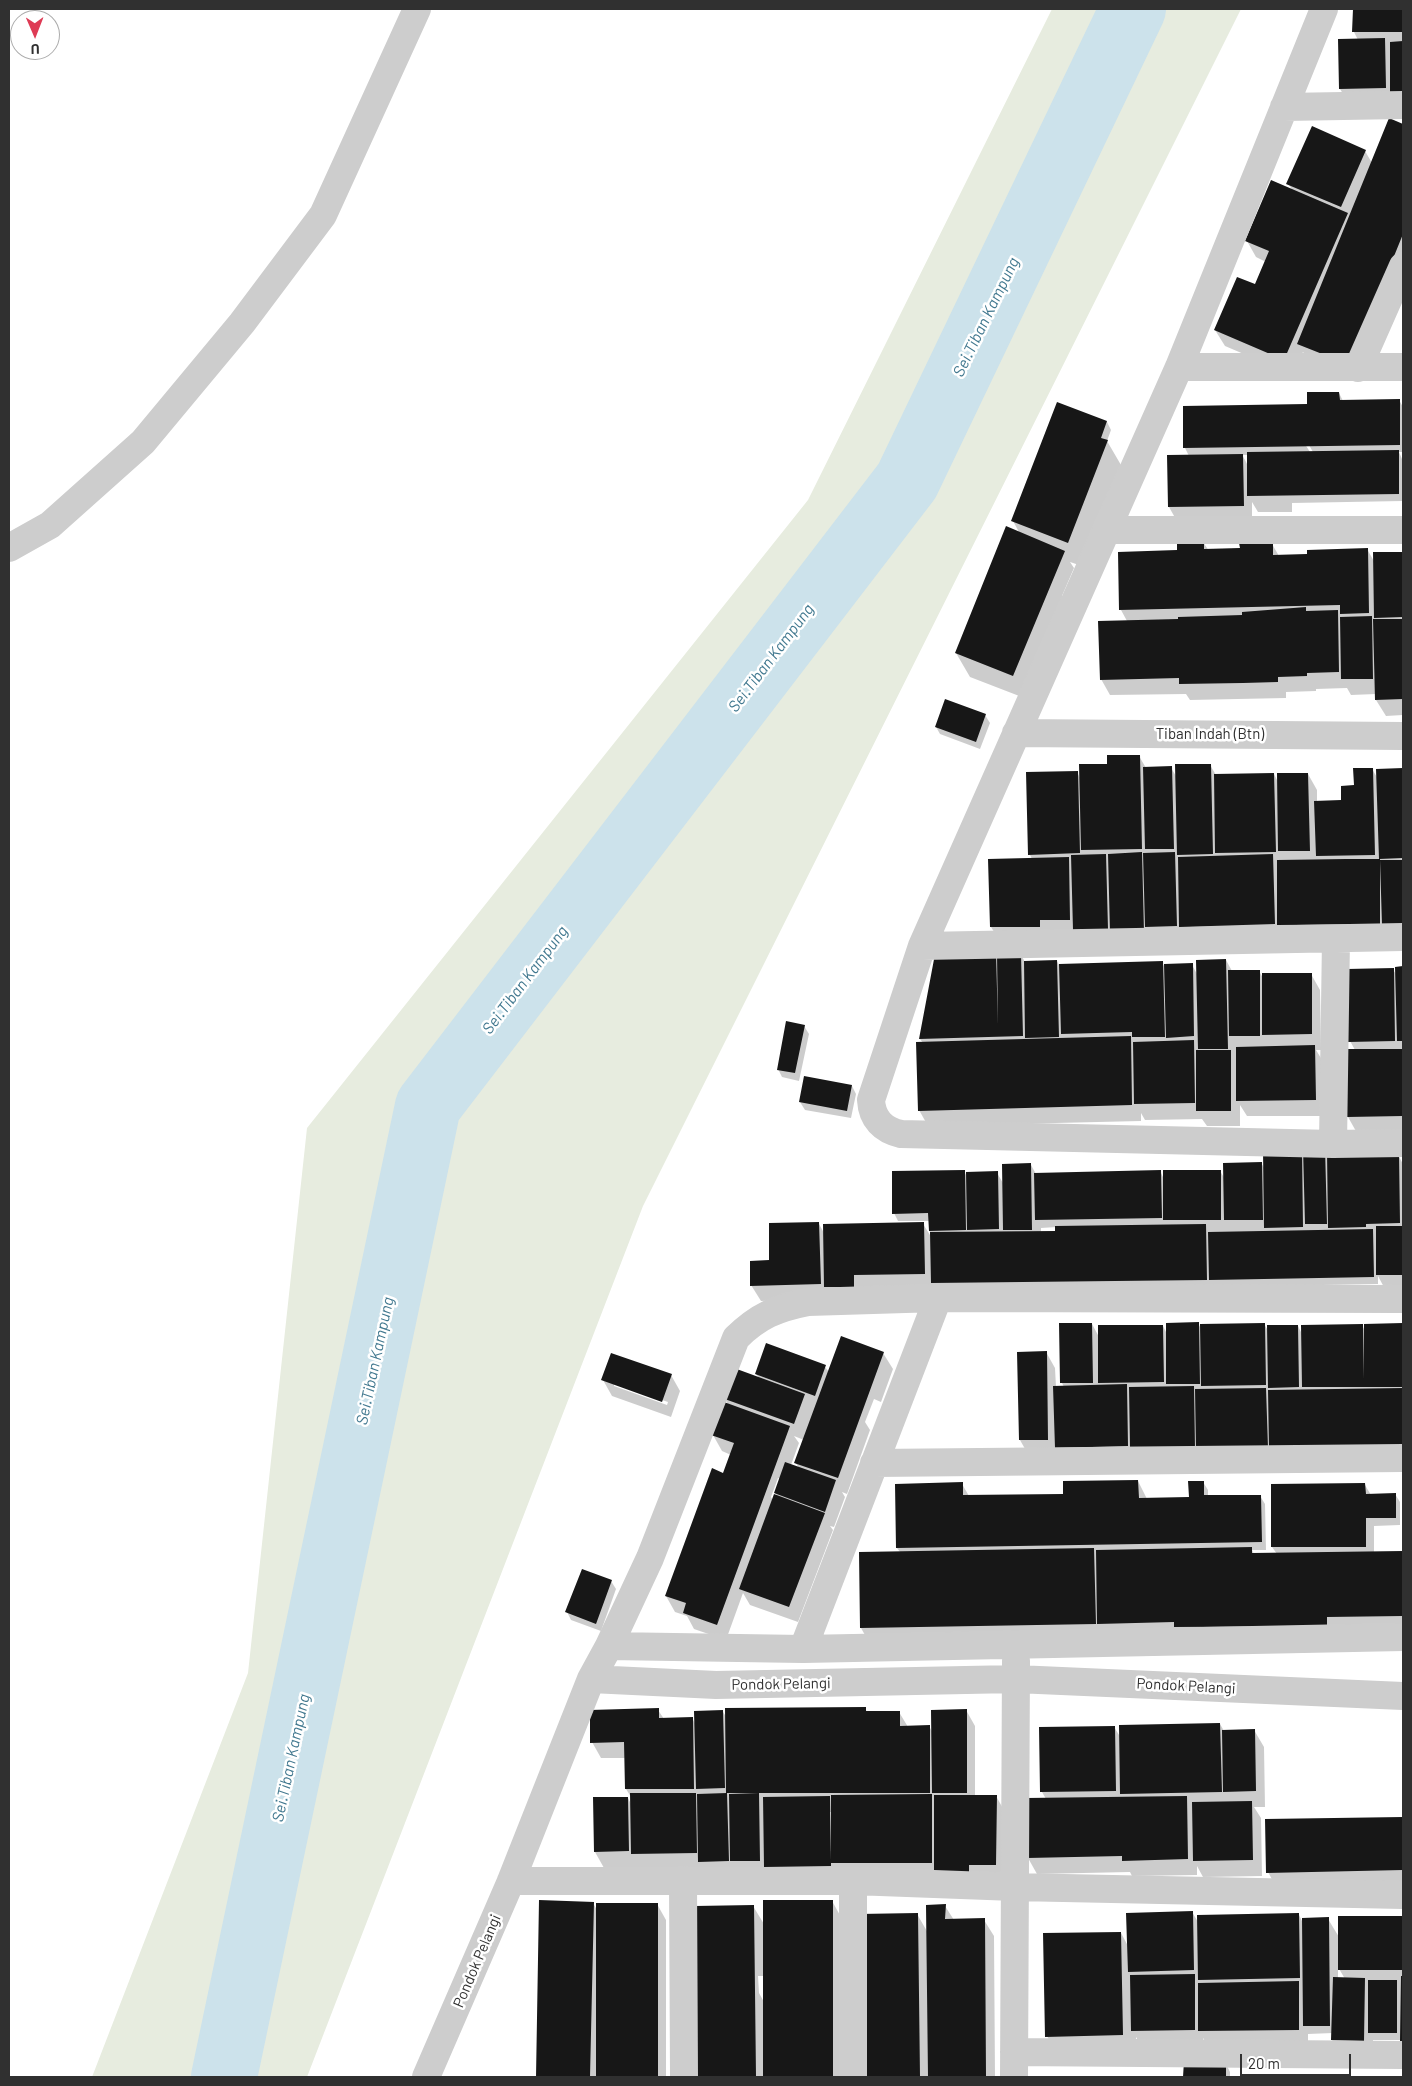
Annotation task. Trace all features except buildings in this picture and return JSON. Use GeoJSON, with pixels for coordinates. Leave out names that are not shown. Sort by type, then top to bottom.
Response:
{"type":"FeatureCollection","features":[{"type":"Feature","properties":{"kind":"street"},"geometry":{"type":"LineString","coordinates":[[9,548],[50,525],[143,442],[242,323],[323,215],[417,9]]}},
{"type":"Feature","properties":{"kind":"street"},"geometry":{"type":"LineString","coordinates":[[1324,9],[1180,367],[922,946],[871,1100],[874,1116],[880,1124],[890,1132],[902,1134],[1333,1144],[1403,1143]]}},
{"type":"Feature","properties":{"kind":"street"},"geometry":{"type":"LineString","coordinates":[[1284,107],[1403,105]]}},
{"type":"Feature","properties":{"kind":"street"},"geometry":{"type":"LineString","coordinates":[[1358,368],[1403,266]]}},
{"type":"Feature","properties":{"kind":"street"},"geometry":{"type":"LineString","coordinates":[[1180,367],[1403,367]]}},
{"type":"Feature","properties":{"kind":"street"},"geometry":{"type":"LineString","coordinates":[[1107,530],[1403,530]]}},
{"type":"Feature","properties":{"kind":"street","name":"Tiban Indah (Btn)"},"geometry":{"type":"LineString","coordinates":[[1016,733],[1403,736]]}},
{"type":"Feature","properties":{"kind":"street"},"geometry":{"type":"LineString","coordinates":[[922,946],[1403,938]]}},
{"type":"Feature","properties":{"kind":"street"},"geometry":{"type":"LineString","coordinates":[[1333,1144],[1336,939]]}},
{"type":"Feature","properties":{"kind":"street"},"geometry":{"type":"LineString","coordinates":[[803,1649],[938,1298]]}},
{"type":"Feature","properties":{"kind":"street"},"geometry":{"type":"LineString","coordinates":[[590,1679],[609,1646],[650,1558],[736,1338],[751,1322],[767,1314],[787,1306],[808,1302],[938,1298],[1403,1299]]}},
{"type":"Feature","properties":{"kind":"street"},"geometry":{"type":"LineString","coordinates":[[874,1463],[1403,1458]]}},
{"type":"Feature","properties":{"kind":"street"},"geometry":{"type":"LineString","coordinates":[[609,1646],[803,1649],[1403,1637]]}},
{"type":"Feature","properties":{"kind":"street"},"geometry":{"type":"LineString","coordinates":[[1015,1645],[1016,1887],[1014,2065],[1403,2055]]}},
{"type":"Feature","properties":{"kind":"street","name":"Pondok Pelangi"},"geometry":{"type":"LineString","coordinates":[[426,2077],[510,1880],[590,1679],[716,1685],[1016,1679],[1403,1696]]}},
{"type":"Feature","properties":{"kind":"street"},"geometry":{"type":"LineString","coordinates":[[510,1880],[853,1881],[1016,1887],[1403,1895]]}},
{"type":"Feature","properties":{"kind":"street"},"geometry":{"type":"LineString","coordinates":[[683,1880],[684,2077]]}},
{"type":"Feature","properties":{"kind":"street"},"geometry":{"type":"LineString","coordinates":[[853,1881],[853,2077]]}},
{"type":"Feature","properties":{"kind":"shaded area"},"geometry":{"type":"Polygon","coordinates":[[[1052,9],[1241,9],[643,1206],[307,2077],[92,2077],[248,1673],[307,1128],[808,500],[1052,9]]]}},
{"type":"Feature","properties":{"kind":"waterway","name":"Sei.Tiban Kampung"},"geometry":{"type":"LineString","coordinates":[[224,2077],[428,1106],[907,481],[1133,9]]}}]}
